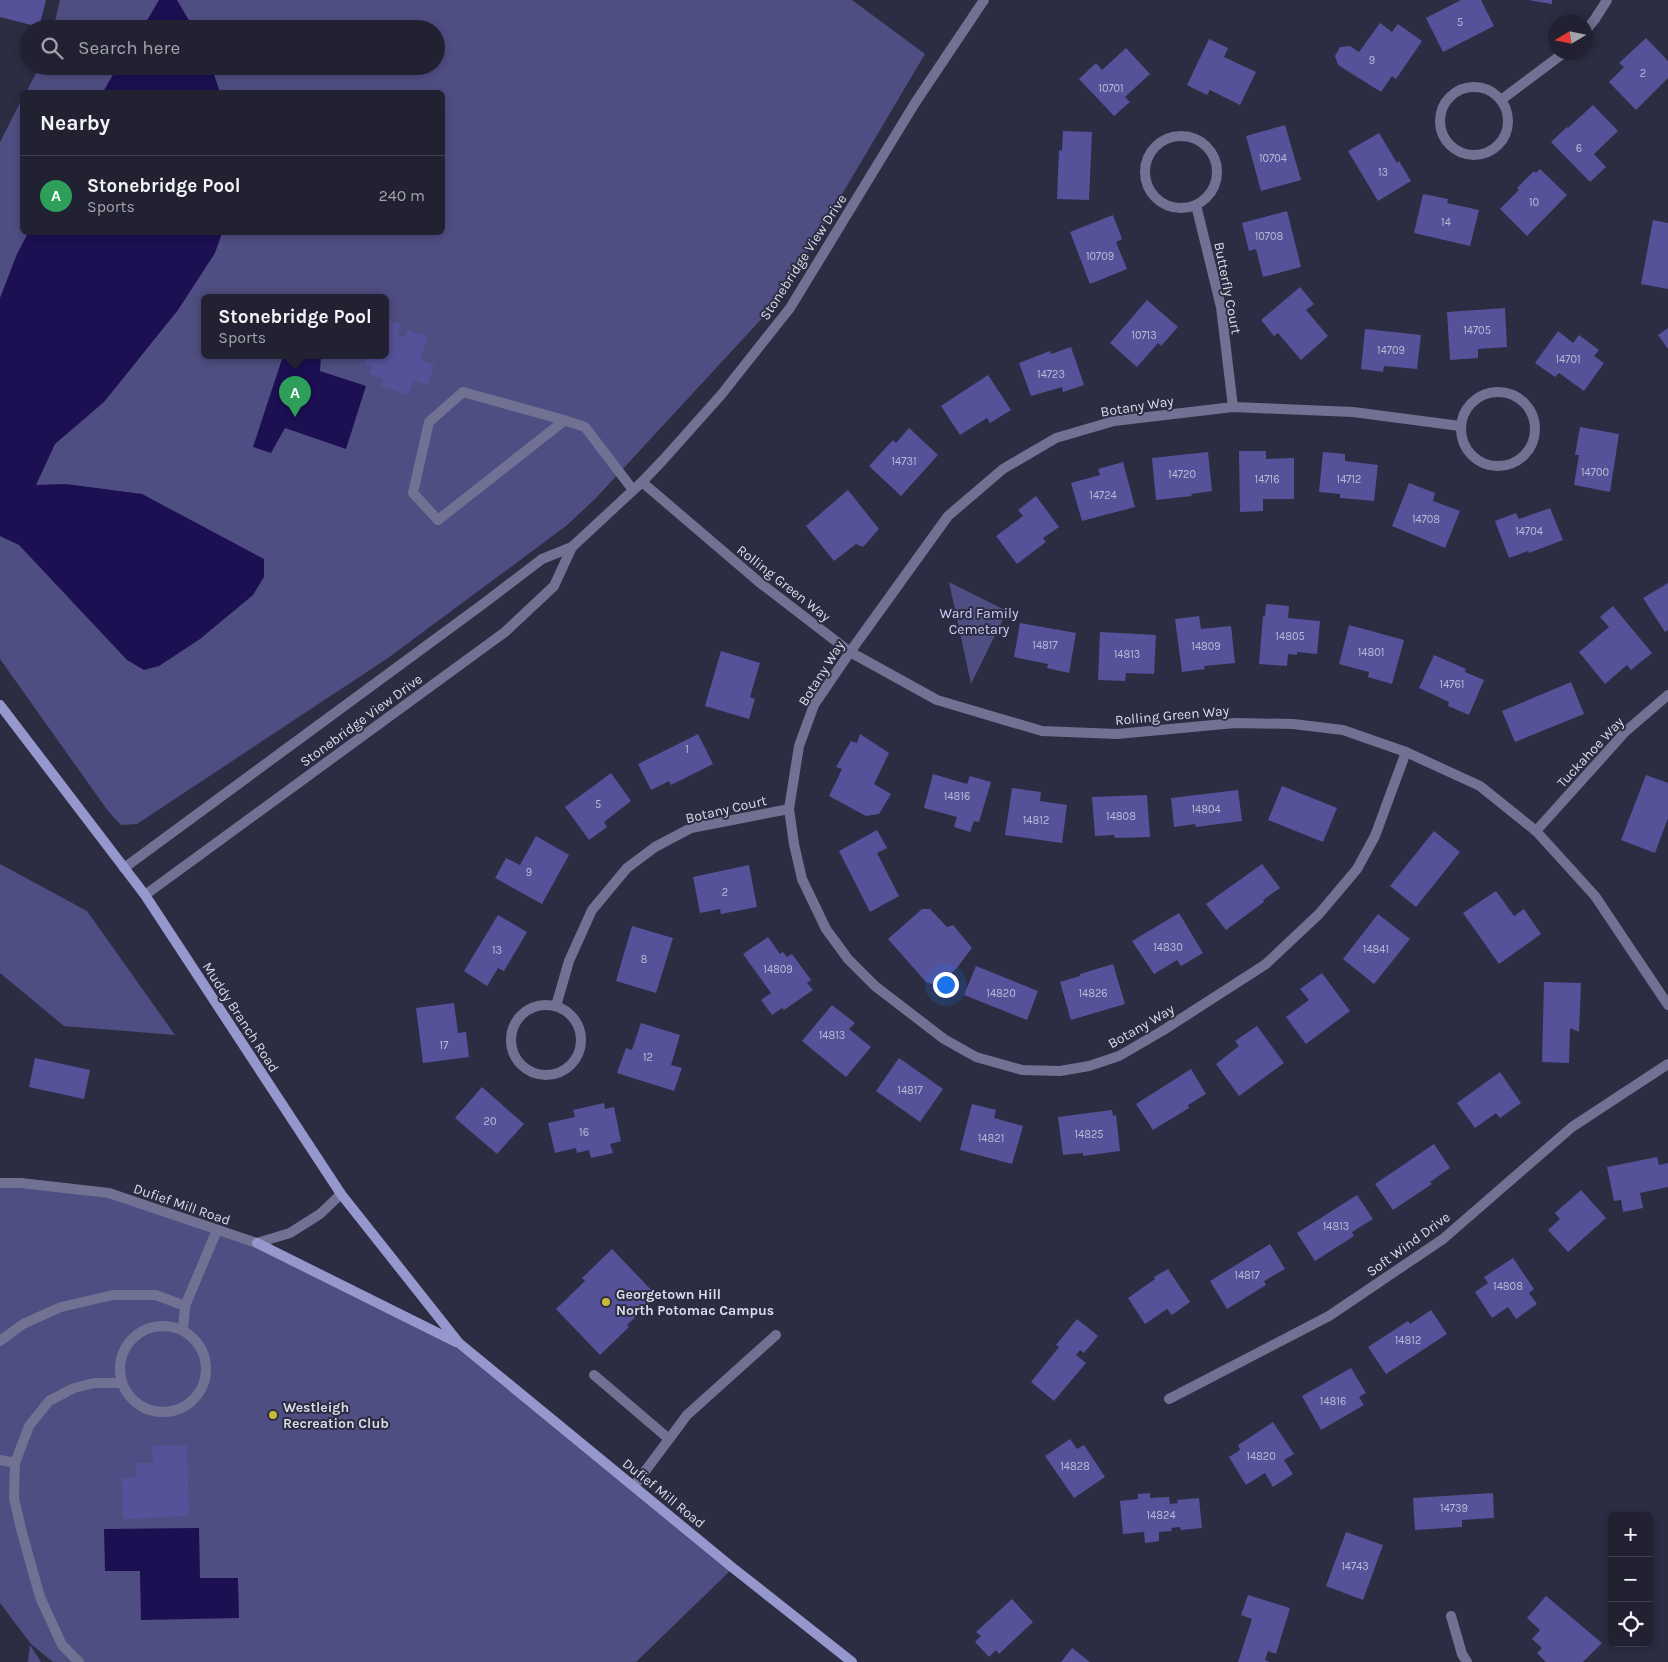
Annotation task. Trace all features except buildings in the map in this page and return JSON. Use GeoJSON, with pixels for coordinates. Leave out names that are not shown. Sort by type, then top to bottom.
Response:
{"type":"FeatureCollection","features":[{"type":"Feature","properties":{"kind":"main road","name":"Muddy Branch Road"},"geometry":{"type":"LineString","coordinates":[[0,705],[145,895],[340,1194],[460,1343]]}},
{"type":"Feature","properties":{"kind":"main road"},"geometry":{"type":"LineString","coordinates":[[257,1243],[460,1343]]}},
{"type":"Feature","properties":{"kind":"main road","name":"Dufief Mill Road"},"geometry":{"type":"LineString","coordinates":[[460,1343],[852,1662]]}},
{"type":"Feature","properties":{"kind":"street","name":"Stonebridge View Drive"},"geometry":{"type":"LineString","coordinates":[[145,895],[505,632],[554,586],[572,548],[642,482],[721,396],[790,308],[915,104],[984,0]]}},
{"type":"Feature","properties":{"kind":"street"},"geometry":{"type":"LineString","coordinates":[[1593,21],[1607,0]]}},
{"type":"Feature","properties":{"kind":"street"},"geometry":{"type":"LineString","coordinates":[[1501,100],[1554,60]]}},
{"type":"Feature","properties":{"kind":"street"},"geometry":{"type":"LineString","coordinates":[[1472,86],[1488,90],[1501,100],[1507,111],[1506,133],[1500,143],[1491,151],[1481,155],[1469,156],[1458,152],[1449,145],[1442,135],[1440,114],[1444,103],[1452,95],[1461,89],[1472,86]]}},
{"type":"Feature","properties":{"kind":"street"},"geometry":{"type":"LineString","coordinates":[[1192,137],[1203,143],[1212,153],[1216,164],[1217,177],[1213,189],[1205,199],[1196,205],[1174,208],[1154,196],[1148,186],[1145,175],[1146,164],[1150,154],[1157,145],[1168,138],[1192,137]]}},
{"type":"Feature","properties":{"kind":"street","name":"Butterfly Court"},"geometry":{"type":"LineString","coordinates":[[1196,205],[1221,307],[1232,407]]}},
{"type":"Feature","properties":{"kind":"street"},"geometry":{"type":"LineString","coordinates":[[565,420],[438,520],[413,493],[428,422],[463,392],[565,420],[585,428],[633,490]]}},
{"type":"Feature","properties":{"kind":"street"},"geometry":{"type":"LineString","coordinates":[[1492,392],[1504,392],[1516,396],[1526,404],[1532,415],[1535,427],[1533,440],[1528,451],[1520,459],[1509,465],[1497,466],[1485,464],[1474,458],[1466,449],[1460,426],[1470,404],[1480,396],[1492,392]]}},
{"type":"Feature","properties":{"kind":"street","name":"Botany Way"},"geometry":{"type":"LineString","coordinates":[[1406,752],[1375,836],[1357,869],[1319,914],[1266,964],[1162,1031],[1119,1056],[1089,1066],[1060,1071],[1022,1070],[976,1057],[944,1039],[875,986],[848,959],[826,929],[802,879],[789,809],[799,746],[814,705],[850,652],[948,516],[1002,469],[1056,438],[1114,421],[1232,407],[1353,412],[1460,426]]}},
{"type":"Feature","properties":{"kind":"street","name":"Rolling Green Way"},"geometry":{"type":"LineString","coordinates":[[642,482],[759,582],[850,652],[937,700],[1042,731],[1117,734],[1235,723],[1293,724],[1343,730],[1406,752],[1480,786],[1536,831],[1595,896],[1668,1005]]}},
{"type":"Feature","properties":{"kind":"street","name":"Stonebridge View Drive"},"geometry":{"type":"LineString","coordinates":[[124,868],[542,559],[572,548]]}},
{"type":"Feature","properties":{"kind":"street","name":"Tuckahoe Way"},"geometry":{"type":"LineString","coordinates":[[1536,831],[1625,732],[1668,695]]}},
{"type":"Feature","properties":{"kind":"street","name":"Botany Court"},"geometry":{"type":"LineString","coordinates":[[556,1006],[569,961],[592,910],[627,868],[655,847],[691,828],[789,809]]}},
{"type":"Feature","properties":{"kind":"street"},"geometry":{"type":"LineString","coordinates":[[556,1006],[574,1020],[579,1030],[580,1042],[578,1053],[572,1063],[563,1070],[552,1074],[540,1074],[529,1070],[520,1063],[514,1054],[511,1043],[512,1031],[516,1021],[524,1012],[534,1007],[556,1006]]}},
{"type":"Feature","properties":{"kind":"street","name":"Soft Wind Drive"},"geometry":{"type":"LineString","coordinates":[[1169,1399],[1329,1316],[1443,1239],[1572,1127],[1668,1064]]}},
{"type":"Feature","properties":{"kind":"street","name":"Dufief Mill Road"},"geometry":{"type":"LineString","coordinates":[[0,1183],[21,1183],[109,1193],[257,1243]]}},
{"type":"Feature","properties":{"kind":"street"},"geometry":{"type":"LineString","coordinates":[[257,1243],[290,1233],[320,1214],[340,1194]]}},
{"type":"Feature","properties":{"kind":"street"},"geometry":{"type":"LineString","coordinates":[[183,1330],[185,1306],[217,1230]]}},
{"type":"Feature","properties":{"kind":"street"},"geometry":{"type":"LineString","coordinates":[[0,1341],[23,1324],[61,1307],[113,1295],[156,1295],[185,1306]]}},
{"type":"Feature","properties":{"kind":"street"},"geometry":{"type":"LineString","coordinates":[[154,1326],[168,1326],[183,1330],[195,1339],[202,1350],[206,1364],[206,1378],[201,1391],[192,1402],[180,1410],[166,1413],[152,1412],[139,1406],[128,1396],[121,1383],[119,1368],[122,1354],[129,1341],[140,1332],[154,1326]]}},
{"type":"Feature","properties":{"kind":"street"},"geometry":{"type":"LineString","coordinates":[[634,1486],[687,1415],[776,1335]]}},
{"type":"Feature","properties":{"kind":"street"},"geometry":{"type":"LineString","coordinates":[[594,1375],[670,1438]]}},
{"type":"Feature","properties":{"kind":"street"},"geometry":{"type":"LineString","coordinates":[[78,1662],[62,1645],[40,1597],[14,1498],[15,1463],[30,1426],[49,1401],[74,1388],[94,1383],[121,1383]]}},
{"type":"Feature","properties":{"kind":"street"},"geometry":{"type":"LineString","coordinates":[[0,1460],[15,1463]]}},
{"type":"Feature","properties":{"kind":"street"},"geometry":{"type":"LineString","coordinates":[[1450,1616],[1462,1654],[1468,1662]]}},
{"type":"Feature","properties":{"kind":"green space"},"geometry":{"type":"Polygon","coordinates":[[[60,0],[852,0],[925,54],[780,299],[595,499],[566,526],[388,658],[137,824],[121,825],[108,811],[0,659],[0,142],[20,103],[20,235],[445,235],[445,90],[27,90],[35,75],[445,75],[445,20],[55,20],[60,0]]]}},
{"type":"Feature","properties":{"kind":"green space","name":"Ward Family Cemetary"},"geometry":{"type":"Polygon","coordinates":[[[949,582],[1007,611],[971,684],[949,582]]]}},
{"type":"Feature","properties":{"kind":"green space"},"geometry":{"type":"Polygon","coordinates":[[[0,864],[87,911],[175,1035],[64,1026],[0,973],[0,864]]]}},
{"type":"Feature","properties":{"kind":"green space","name":"Westleigh Recreation Club"},"geometry":{"type":"Polygon","coordinates":[[[0,1183],[109,1193],[257,1243],[459,1343],[733,1568],[636,1662],[53,1662],[31,1644],[0,1603],[0,1183]]]}},
{"type":"Feature","properties":{"kind":"green space"},"geometry":{"type":"Polygon","coordinates":[[[30,1645],[41,1662],[28,1662],[30,1645]]]}},
{"type":"Feature","properties":{"kind":"shaded area"},"geometry":{"type":"Polygon","coordinates":[[[159,0],[177,0],[189,20],[147,20],[159,0]]]}},
{"type":"Feature","properties":{"kind":"shaded area"},"geometry":{"type":"Polygon","coordinates":[[[113,75],[214,75],[219,90],[104,90],[113,75]]]}},
{"type":"Feature","properties":{"kind":"shaded area"},"geometry":{"type":"Polygon","coordinates":[[[27,235],[221,235],[215,253],[178,310],[104,402],[55,444],[36,485],[66,484],[142,494],[264,559],[264,577],[253,595],[200,639],[159,666],[144,670],[127,660],[19,545],[0,536],[0,298],[17,254],[27,235]]]}},
{"type":"Feature","properties":{"kind":"shaded area"},"geometry":{"type":"Polygon","coordinates":[[[282,359],[321,359],[320,371],[366,386],[346,449],[285,428],[271,453],[253,447],[282,359]]]}},
{"type":"Feature","properties":{"kind":"shaded area"},"geometry":{"type":"Polygon","coordinates":[[[199,1528],[200,1578],[238,1578],[239,1618],[141,1620],[140,1571],[105,1571],[104,1529],[199,1528]]]}},
{"type":"Feature","properties":{"kind":"place","name":"Stonebridge Pool"},"geometry":{"type":"Point","coordinates":[295,417]}},
{"type":"Feature","properties":{"kind":"place","name":"Georgetown Hill North Potomac Campus"},"geometry":{"type":"Point","coordinates":[606,1302]}},
{"type":"Feature","properties":{"kind":"place","name":"Westleigh Recreation Club"},"geometry":{"type":"Point","coordinates":[273,1415]}}]}
